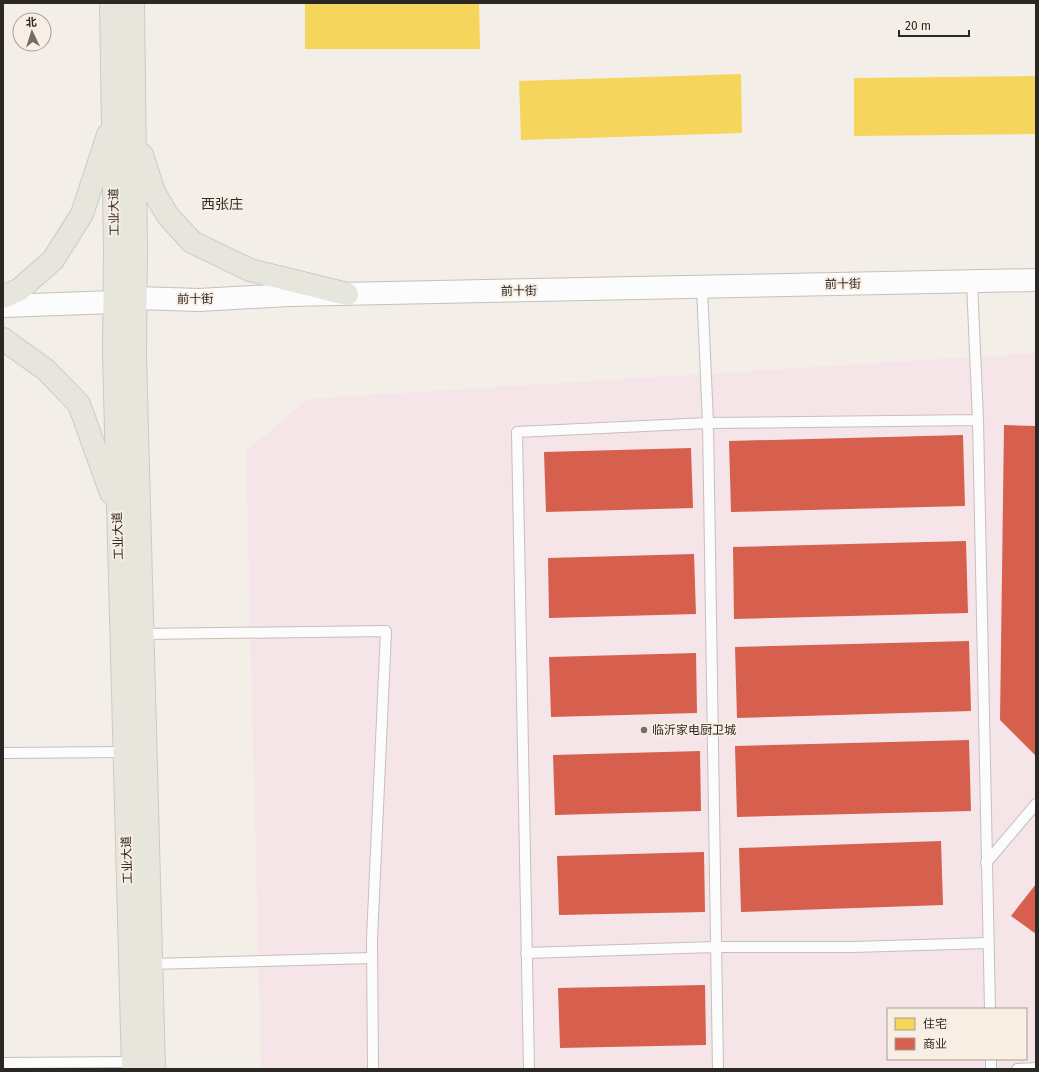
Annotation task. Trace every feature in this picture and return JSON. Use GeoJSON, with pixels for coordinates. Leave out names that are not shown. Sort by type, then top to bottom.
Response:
{"type":"FeatureCollection","features":[{"type":"Feature","properties":{"kind":"main road","name":"工业大道"},"geometry":{"type":"LineString","coordinates":[[111,3],[115,252],[114,354],[133,1065]]}},
{"type":"Feature","properties":{"kind":"main road","name":"工业大道"},"geometry":{"type":"LineString","coordinates":[[133,3],[136,298],[135,354],[154,1069]]}},
{"type":"Feature","properties":{"kind":"main road"},"geometry":{"type":"LineString","coordinates":[[3,297],[20,289],[53,260],[78,221],[82,214],[113,118]]}},
{"type":"Feature","properties":{"kind":"main road"},"geometry":{"type":"LineString","coordinates":[[135,131],[154,192],[168,216],[192,242],[250,270],[348,294]]}},
{"type":"Feature","properties":{"kind":"main road","name":"前十街"},"geometry":{"type":"LineString","coordinates":[[3,306],[114,302],[136,298],[199,300],[289,295],[1036,280]]}},
{"type":"Feature","properties":{"kind":"main road"},"geometry":{"type":"LineString","coordinates":[[3,339],[46,370],[78,404],[118,510]]}},
{"type":"Feature","properties":{"kind":"lane"},"geometry":{"type":"LineString","coordinates":[[972,282],[978,420],[990,1008]]}},
{"type":"Feature","properties":{"kind":"lane"},"geometry":{"type":"LineString","coordinates":[[702,287],[708,423],[718,1069]]}},
{"type":"Feature","properties":{"kind":"lane"},"geometry":{"type":"LineString","coordinates":[[528,1069],[517,432],[708,423],[978,420]]}},
{"type":"Feature","properties":{"kind":"lane"},"geometry":{"type":"LineString","coordinates":[[143,634],[386,631],[372,939],[373,1069]]}},
{"type":"Feature","properties":{"kind":"lane"},"geometry":{"type":"LineString","coordinates":[[3,753],[124,752]]}},
{"type":"Feature","properties":{"kind":"lane"},"geometry":{"type":"LineString","coordinates":[[986,863],[1036,804]]}},
{"type":"Feature","properties":{"kind":"lane"},"geometry":{"type":"LineString","coordinates":[[526,953],[715,947],[853,947],[988,943]]}},
{"type":"Feature","properties":{"kind":"lane"},"geometry":{"type":"LineString","coordinates":[[152,964],[372,958]]}},
{"type":"Feature","properties":{"kind":"lane"},"geometry":{"type":"LineString","coordinates":[[3,1064],[133,1065]]}},
{"type":"Feature","properties":{"kind":"lane"},"geometry":{"type":"LineString","coordinates":[[1017,1069],[1036,1068]]}},
{"type":"Feature","properties":{"kind":"shaded area","name":"临沂家电厨卫城"},"geometry":{"type":"Polygon","coordinates":[[[1036,353],[1036,1069],[261,1069],[246,451],[308,399],[1036,353]]]}},
{"type":"Feature","properties":{"kind":"building: 住宅"},"geometry":{"type":"Polygon","coordinates":[[[305,3],[479,3],[480,49],[305,49],[305,3]]]}},
{"type":"Feature","properties":{"kind":"building: 住宅"},"geometry":{"type":"Polygon","coordinates":[[[741,74],[742,133],[521,140],[519,81],[741,74]]]}},
{"type":"Feature","properties":{"kind":"building: 住宅"},"geometry":{"type":"Polygon","coordinates":[[[1036,76],[1036,134],[854,136],[854,78],[1036,76]]]}},
{"type":"Feature","properties":{"kind":"building: 商业"},"geometry":{"type":"Polygon","coordinates":[[[1004,425],[1036,426],[1036,756],[1000,720],[1004,425]]]}},
{"type":"Feature","properties":{"kind":"building: 商业"},"geometry":{"type":"Polygon","coordinates":[[[963,435],[965,506],[731,512],[729,441],[963,435]]]}},
{"type":"Feature","properties":{"kind":"building: 商业"},"geometry":{"type":"Polygon","coordinates":[[[691,448],[693,508],[546,512],[544,452],[691,448]]]}},
{"type":"Feature","properties":{"kind":"building: 商业"},"geometry":{"type":"Polygon","coordinates":[[[966,541],[968,613],[734,619],[733,547],[966,541]]]}},
{"type":"Feature","properties":{"kind":"building: 商业"},"geometry":{"type":"Polygon","coordinates":[[[694,554],[696,614],[549,618],[548,558],[694,554]]]}},
{"type":"Feature","properties":{"kind":"building: 商业"},"geometry":{"type":"Polygon","coordinates":[[[969,641],[971,711],[737,718],[735,647],[969,641]]]}},
{"type":"Feature","properties":{"kind":"building: 商业"},"geometry":{"type":"Polygon","coordinates":[[[696,653],[697,713],[551,717],[549,657],[696,653]]]}},
{"type":"Feature","properties":{"kind":"building: 商业"},"geometry":{"type":"Polygon","coordinates":[[[969,740],[971,811],[737,817],[735,746],[969,740]]]}},
{"type":"Feature","properties":{"kind":"building: 商业"},"geometry":{"type":"Polygon","coordinates":[[[700,751],[701,811],[555,815],[553,755],[700,751]]]}},
{"type":"Feature","properties":{"kind":"building: 商业"},"geometry":{"type":"Polygon","coordinates":[[[941,841],[943,905],[741,912],[739,848],[941,841]]]}},
{"type":"Feature","properties":{"kind":"building: 商业"},"geometry":{"type":"Polygon","coordinates":[[[704,852],[705,912],[559,915],[557,856],[704,852]]]}},
{"type":"Feature","properties":{"kind":"building: 商业"},"geometry":{"type":"Polygon","coordinates":[[[1036,884],[1036,934],[1011,916],[1036,884]]]}},
{"type":"Feature","properties":{"kind":"building: 商业"},"geometry":{"type":"Polygon","coordinates":[[[705,985],[706,1045],[560,1048],[558,988],[705,985]]]}},
{"type":"Feature","properties":{"kind":"place","name":"临沂家电厨卫城"},"geometry":{"type":"Point","coordinates":[644,730]}},
{"type":"Feature","properties":{"kind":"district","name":"西张庄"},"geometry":{"type":"Point","coordinates":[222,204]}}]}
